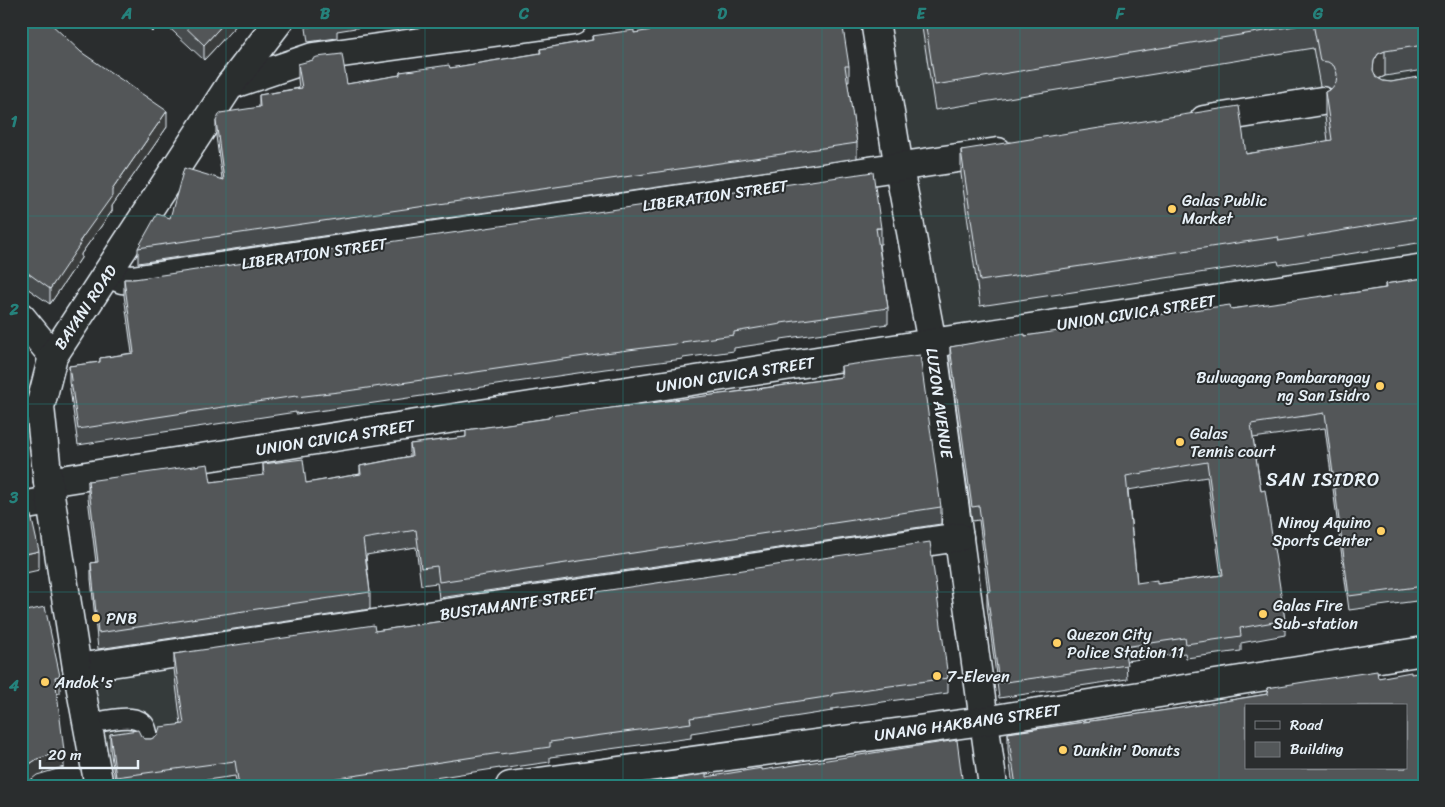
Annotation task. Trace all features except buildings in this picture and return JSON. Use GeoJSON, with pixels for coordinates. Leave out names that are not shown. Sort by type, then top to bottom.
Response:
{"type":"FeatureCollection","features":[{"type":"Feature","properties":{"kind":"street","name":"BAYANI ROAD"},"geometry":{"type":"LineString","coordinates":[[99,786],[77,668],[49,491],[40,407],[53,356],[230,85],[279,21]]}},
{"type":"Feature","properties":{"kind":"street"},"geometry":{"type":"LineString","coordinates":[[230,85],[313,57],[573,21]]}},
{"type":"Feature","properties":{"kind":"street","name":"LUZON AVENUE"},"geometry":{"type":"LineString","coordinates":[[875,21],[899,168],[932,343],[993,786]]}},
{"type":"Feature","properties":{"kind":"street"},"geometry":{"type":"LineString","coordinates":[[1177,124],[1322,101]]}},
{"type":"Feature","properties":{"kind":"street","name":"LIBERATION STREET"},"geometry":{"type":"LineString","coordinates":[[108,273],[122,280],[132,280],[899,168],[1022,148]]}},
{"type":"Feature","properties":{"kind":"street","name":"UNION CIVICA STREET"},"geometry":{"type":"LineString","coordinates":[[21,506],[49,491],[932,343],[1424,268]]}},
{"type":"Feature","properties":{"kind":"street"},"geometry":{"type":"LineString","coordinates":[[21,317],[53,356]]}},
{"type":"Feature","properties":{"kind":"street","name":"BUSTAMANTE STREET"},"geometry":{"type":"LineString","coordinates":[[77,668],[959,537]]}},
{"type":"Feature","properties":{"kind":"street","name":"UNANG HAKBANG STREET"},"geometry":{"type":"LineString","coordinates":[[510,786],[983,721],[1424,651]]}},
{"type":"Feature","properties":{"kind":"lane"},"geometry":{"type":"LineString","coordinates":[[88,724],[132,717],[140,720],[146,726],[149,743]]}},
{"type":"Feature","properties":{"kind":"shaded area","name":"Galas Public Market"},"geometry":{"type":"Polygon","coordinates":[[[889,21],[1402,21],[1424,163],[1424,256],[941,334],[889,21]]]}},
{"type":"Feature","properties":{"kind":"shaded area"},"geometry":{"type":"Polygon","coordinates":[[[217,660],[236,786],[110,786],[94,679],[217,660]]]}},
{"type":"Feature","properties":{"kind":"place","name":"Galas Public Market"},"geometry":{"type":"Point","coordinates":[1172,209]}},
{"type":"Feature","properties":{"kind":"place","name":"Bulwagang Pambarangay ng San Isidro"},"geometry":{"type":"Point","coordinates":[1380,386]}},
{"type":"Feature","properties":{"kind":"place","name":"Galas Tennis court"},"geometry":{"type":"Point","coordinates":[1180,442]}},
{"type":"Feature","properties":{"kind":"place","name":"Ninoy Aquino Sports Center"},"geometry":{"type":"Point","coordinates":[1381,531]}},
{"type":"Feature","properties":{"kind":"place","name":"Galas Fire Sub-station"},"geometry":{"type":"Point","coordinates":[1263,614]}},
{"type":"Feature","properties":{"kind":"place","name":"PNB"},"geometry":{"type":"Point","coordinates":[96,618]}},
{"type":"Feature","properties":{"kind":"place","name":"Quezon City Police Station 11"},"geometry":{"type":"Point","coordinates":[1057,643]}},
{"type":"Feature","properties":{"kind":"place","name":"7-Eleven"},"geometry":{"type":"Point","coordinates":[937,676]}},
{"type":"Feature","properties":{"kind":"place","name":"Andok's"},"geometry":{"type":"Point","coordinates":[45,682]}},
{"type":"Feature","properties":{"kind":"place","name":"Dunkin' Donuts"},"geometry":{"type":"Point","coordinates":[1063,750]}},
{"type":"Feature","properties":{"kind":"district","name":"SAN ISIDRO"},"geometry":{"type":"Point","coordinates":[1323,479]}}]}
